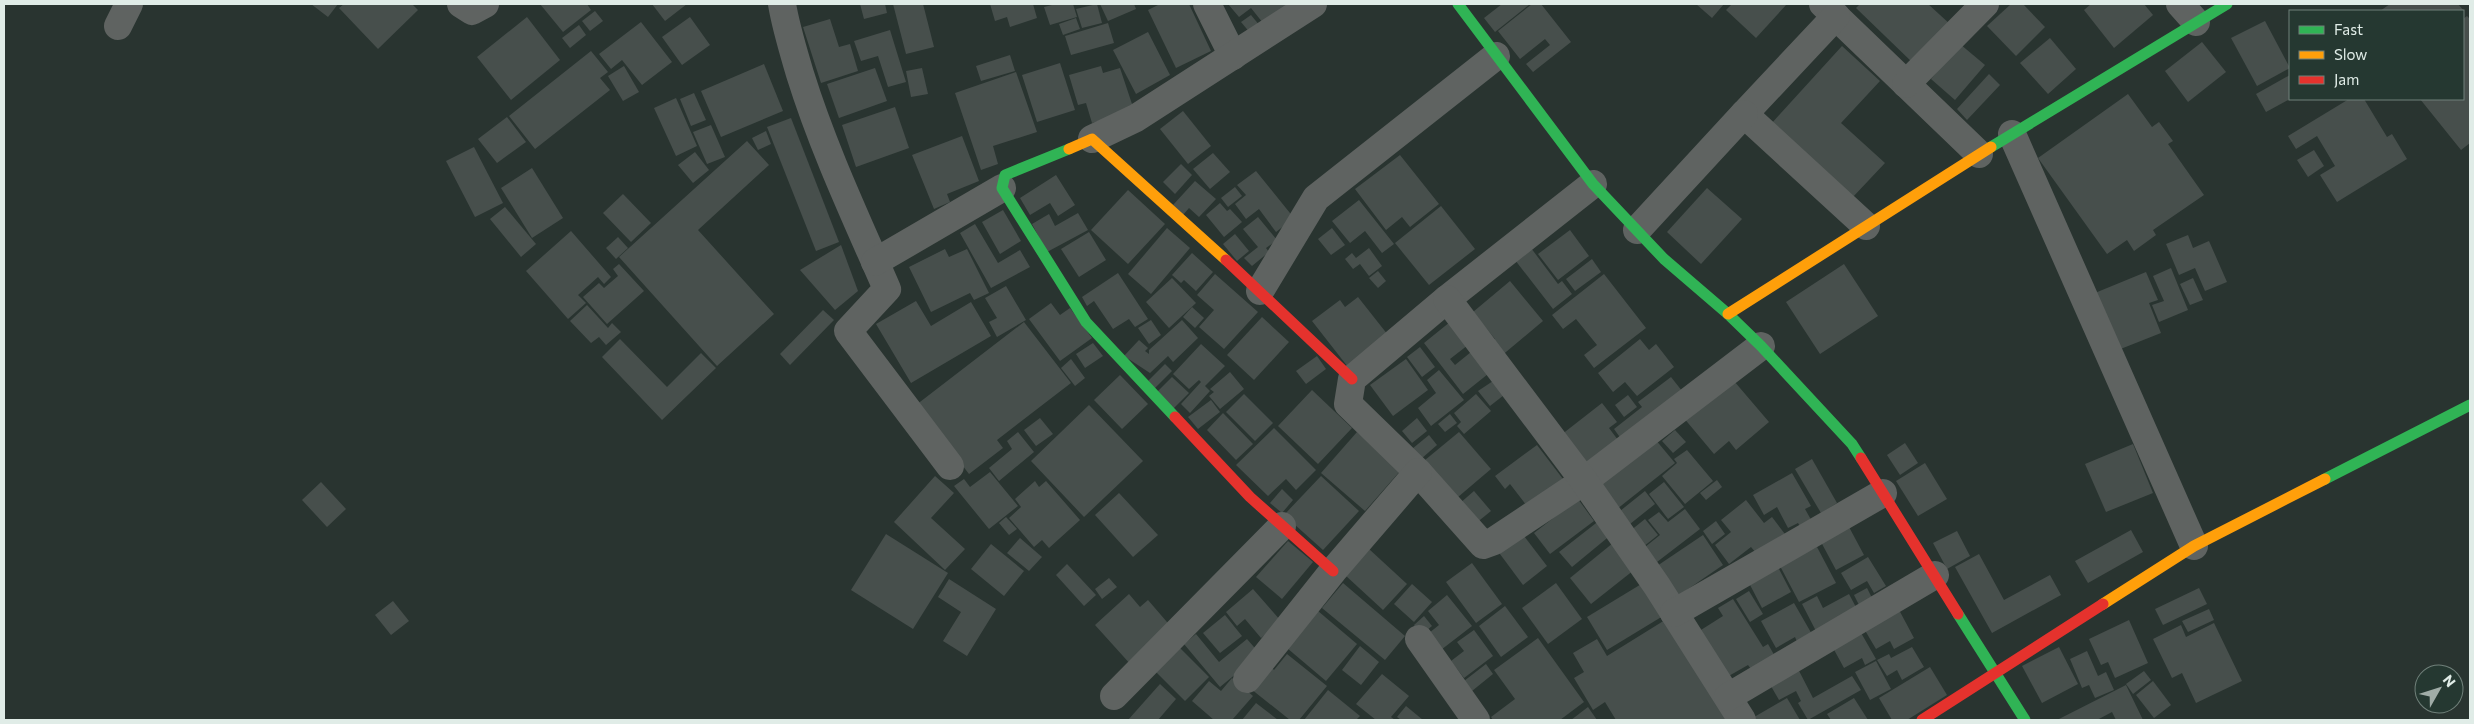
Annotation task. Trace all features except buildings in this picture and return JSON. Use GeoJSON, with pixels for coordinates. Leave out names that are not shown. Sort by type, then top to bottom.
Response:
{"type":"FeatureCollection","features":[{"type":"Feature","properties":{"kind":"street"},"geometry":{"type":"LineString","coordinates":[[460,4],[472,11],[485,4]]}},
{"type":"Feature","properties":{"kind":"street"},"geometry":{"type":"LineString","coordinates":[[782,4],[785,24],[812,111],[887,289],[848,331],[950,466]]}},
{"type":"Feature","properties":{"kind":"street"},"geometry":{"type":"LineString","coordinates":[[1207,4],[1234,56]]}},
{"type":"Feature","properties":{"kind":"street"},"geometry":{"type":"LineString","coordinates":[[1313,4],[1136,118],[1092,139],[1004,175],[1002,188],[1086,322],[1243,490],[1333,571]]}},
{"type":"Feature","properties":{"kind":"street"},"geometry":{"type":"LineString","coordinates":[[1458,4],[1593,184],[1664,259],[1728,314],[1761,346],[1852,444],[2025,720]]}},
{"type":"Feature","properties":{"kind":"street"},"geometry":{"type":"LineString","coordinates":[[1906,84],[1985,4]]}},
{"type":"Feature","properties":{"kind":"street"},"geometry":{"type":"LineString","coordinates":[[1728,314],[2012,134],[2188,13],[2227,4]]}},
{"type":"Feature","properties":{"kind":"street"},"geometry":{"type":"LineString","coordinates":[[1637,230],[1744,114],[1829,10],[1979,154]]}},
{"type":"Feature","properties":{"kind":"street"},"geometry":{"type":"LineString","coordinates":[[1260,291],[1316,198],[1496,56]]}},
{"type":"Feature","properties":{"kind":"street"},"geometry":{"type":"LineString","coordinates":[[1744,114],[1866,226]]}},
{"type":"Feature","properties":{"kind":"street"},"geometry":{"type":"LineString","coordinates":[[2012,134],[2194,546]]}},
{"type":"Feature","properties":{"kind":"street"},"geometry":{"type":"LineString","coordinates":[[1092,139],[1260,291],[1352,379]]}},
{"type":"Feature","properties":{"kind":"street"},"geometry":{"type":"LineString","coordinates":[[1593,184],[1447,299],[1352,379],[1348,404],[1418,472],[1483,545],[1494,541],[1584,481],[1761,346]]}},
{"type":"Feature","properties":{"kind":"street"},"geometry":{"type":"LineString","coordinates":[[875,262],[1002,188]]}},
{"type":"Feature","properties":{"kind":"street"},"geometry":{"type":"LineString","coordinates":[[1447,299],[1584,481],[1674,613],[1742,720]]}},
{"type":"Feature","properties":{"kind":"street"},"geometry":{"type":"LineString","coordinates":[[1922,720],[2194,546],[2470,405]]}},
{"type":"Feature","properties":{"kind":"street"},"geometry":{"type":"LineString","coordinates":[[1247,679],[1333,571],[1418,472]]}},
{"type":"Feature","properties":{"kind":"street"},"geometry":{"type":"LineString","coordinates":[[1674,613],[1883,494]]}},
{"type":"Feature","properties":{"kind":"street"},"geometry":{"type":"LineString","coordinates":[[1114,696],[1282,526]]}},
{"type":"Feature","properties":{"kind":"street"},"geometry":{"type":"LineString","coordinates":[[1728,697],[1935,575]]}},
{"type":"Feature","properties":{"kind":"street"},"geometry":{"type":"LineString","coordinates":[[1419,639],[1476,720]]}},
{"type":"Feature","properties":{"kind":"traffic: fast"},"geometry":{"type":"LineString","coordinates":[[1458,4],[1593,184],[1664,259],[1728,314],[1761,346],[1852,444],[1861,458]]}},
{"type":"Feature","properties":{"kind":"traffic: fast"},"geometry":{"type":"LineString","coordinates":[[1991,147],[2227,4]]}},
{"type":"Feature","properties":{"kind":"traffic: fast"},"geometry":{"type":"LineString","coordinates":[[1069,149],[1005,175],[1002,188],[1086,322],[1175,417]]}},
{"type":"Feature","properties":{"kind":"traffic: fast"},"geometry":{"type":"LineString","coordinates":[[2325,479],[2470,405]]}},
{"type":"Feature","properties":{"kind":"traffic: fast"},"geometry":{"type":"LineString","coordinates":[[1958,614],[2025,720]]}},
{"type":"Feature","properties":{"kind":"traffic: slow"},"geometry":{"type":"LineString","coordinates":[[1069,149],[1092,139],[1226,260]]}},
{"type":"Feature","properties":{"kind":"traffic: slow"},"geometry":{"type":"LineString","coordinates":[[1728,314],[1991,147]]}},
{"type":"Feature","properties":{"kind":"traffic: slow"},"geometry":{"type":"LineString","coordinates":[[2103,604],[2194,546],[2325,479]]}},
{"type":"Feature","properties":{"kind":"traffic: jam"},"geometry":{"type":"LineString","coordinates":[[1226,260],[1352,379]]}},
{"type":"Feature","properties":{"kind":"traffic: jam"},"geometry":{"type":"LineString","coordinates":[[1175,417],[1250,497],[1333,571]]}},
{"type":"Feature","properties":{"kind":"traffic: jam"},"geometry":{"type":"LineString","coordinates":[[1861,458],[1958,614]]}},
{"type":"Feature","properties":{"kind":"traffic: jam"},"geometry":{"type":"LineString","coordinates":[[1922,720],[2103,604]]}}]}
